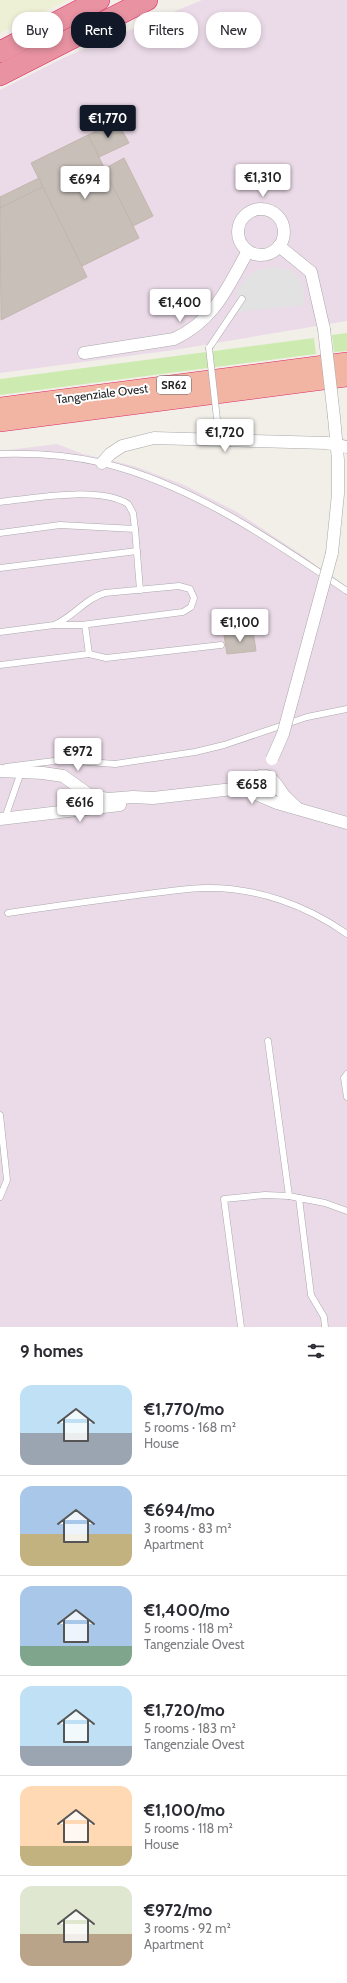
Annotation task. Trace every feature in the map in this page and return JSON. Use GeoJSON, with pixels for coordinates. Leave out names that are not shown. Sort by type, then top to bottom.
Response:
{"type":"FeatureCollection","features":[{"type":"Feature","properties":{"kind":"highway"},"geometry":{"type":"LineString","coordinates":[[0,52],[99,0]]}},
{"type":"Feature","properties":{"kind":"highway"},"geometry":{"type":"LineString","coordinates":[[0,75],[147,0]]}},
{"type":"Feature","properties":{"kind":"highway","name":"Tangenziale Ovest"},"geometry":{"type":"LineString","coordinates":[[0,407],[347,362]]}},
{"type":"Feature","properties":{"kind":"highway","name":"Tangenziale Ovest"},"geometry":{"type":"LineString","coordinates":[[0,422],[347,377]]}},
{"type":"Feature","properties":{"kind":"street"},"geometry":{"type":"LineString","coordinates":[[260,209],[272,212],[280,220],[284,232],[279,246],[272,252],[266,254],[254,254],[248,251],[240,241],[240,223],[248,214],[260,209]]}},
{"type":"Feature","properties":{"kind":"street"},"geometry":{"type":"LineString","coordinates":[[254,778],[272,759],[283,734],[332,553],[342,446],[334,416],[324,329],[311,272],[279,246]]}},
{"type":"Feature","properties":{"kind":"street"},"geometry":{"type":"LineString","coordinates":[[84,353],[174,339],[185,334],[204,321],[218,304],[248,251]]}},
{"type":"Feature","properties":{"kind":"street"},"geometry":{"type":"LineString","coordinates":[[102,463],[114,451],[141,440],[154,438],[327,443],[342,446]]}},
{"type":"Feature","properties":{"kind":"street"},"geometry":{"type":"LineString","coordinates":[[0,771],[22,768],[63,776],[83,791],[108,800],[133,797],[153,798],[231,788],[240,786],[262,775],[272,778],[283,801]]}},
{"type":"Feature","properties":{"kind":"street"},"geometry":{"type":"LineString","coordinates":[[231,788],[242,788],[283,801],[298,808],[347,823]]}},
{"type":"Feature","properties":{"kind":"street"},"geometry":{"type":"LineString","coordinates":[[2,819],[134,804],[153,798]]}},
{"type":"Feature","properties":{"kind":"lane"},"geometry":{"type":"LineString","coordinates":[[218,440],[209,348],[242,299]]}},
{"type":"Feature","properties":{"kind":"lane"},"geometry":{"type":"LineString","coordinates":[[0,454],[43,454],[102,463],[141,475],[186,493],[235,519],[347,591]]}},
{"type":"Feature","properties":{"kind":"lane"},"geometry":{"type":"LineString","coordinates":[[0,502],[72,495],[107,497],[128,504],[133,511],[140,590]]}},
{"type":"Feature","properties":{"kind":"lane"},"geometry":{"type":"LineString","coordinates":[[0,533],[60,525],[135,529]]}},
{"type":"Feature","properties":{"kind":"lane"},"geometry":{"type":"LineString","coordinates":[[0,568],[137,551]]}},
{"type":"Feature","properties":{"kind":"lane"},"geometry":{"type":"LineString","coordinates":[[0,632],[54,625],[85,625],[183,612],[188,610],[193,603],[192,592],[184,586],[100,594],[66,620],[54,625]]}},
{"type":"Feature","properties":{"kind":"lane"},"geometry":{"type":"LineString","coordinates":[[85,625],[89,654]]}},
{"type":"Feature","properties":{"kind":"lane"},"geometry":{"type":"LineString","coordinates":[[0,665],[89,654],[106,658],[220,644]]}},
{"type":"Feature","properties":{"kind":"lane"},"geometry":{"type":"LineString","coordinates":[[0,767],[22,768],[62,760],[115,764],[195,752],[224,745],[308,717],[347,709]]}},
{"type":"Feature","properties":{"kind":"lane"},"geometry":{"type":"LineString","coordinates":[[2,819],[22,768]]}},
{"type":"Feature","properties":{"kind":"lane"},"geometry":{"type":"LineString","coordinates":[[8,913],[185,889],[223,888],[274,898],[294,904],[312,912],[347,934]]}},
{"type":"Feature","properties":{"kind":"lane"},"geometry":{"type":"LineString","coordinates":[[268,1040],[289,1196]]}},
{"type":"Feature","properties":{"kind":"lane"},"geometry":{"type":"LineString","coordinates":[[347,1074],[344,1078],[347,1097]]}},
{"type":"Feature","properties":{"kind":"lane"},"geometry":{"type":"LineString","coordinates":[[0,1115],[7,1180],[0,1197]]}},
{"type":"Feature","properties":{"kind":"lane"},"geometry":{"type":"LineString","coordinates":[[241,1327],[224,1199],[265,1195],[289,1196],[325,1203],[347,1211]]}},
{"type":"Feature","properties":{"kind":"lane"},"geometry":{"type":"LineString","coordinates":[[299,1198],[311,1295],[324,1317],[325,1327]]}},
{"type":"Feature","properties":{"kind":"shaded area"},"geometry":{"type":"Polygon","coordinates":[[[202,0],[347,0],[347,321],[174,350],[0,373],[0,90],[65,57],[87,48],[126,48],[126,32],[134,28],[134,48],[198,48],[198,12],[173,12],[202,0]]]}},
{"type":"Feature","properties":{"kind":"shaded area"},"geometry":{"type":"Polygon","coordinates":[[[273,267],[292,270],[299,278],[303,288],[304,305],[236,312],[238,289],[249,275],[258,270],[273,267]]]}},
{"type":"Feature","properties":{"kind":"shaded area"},"geometry":{"type":"Polygon","coordinates":[[[57,444],[83,454],[134,466],[184,485],[237,512],[305,557],[347,590],[347,1327],[0,1327],[0,451],[57,444]]]}},
{"type":"Feature","properties":{"kind":"green space"},"geometry":{"type":"Polygon","coordinates":[[[0,0],[68,0],[43,12],[12,12],[12,27],[0,33],[0,0]]]}},
{"type":"Feature","properties":{"kind":"green space"},"geometry":{"type":"Polygon","coordinates":[[[347,333],[347,351],[334,352],[332,335],[347,333]]]}},
{"type":"Feature","properties":{"kind":"green space"},"geometry":{"type":"Polygon","coordinates":[[[314,338],[316,354],[0,395],[0,379],[314,338]]]}},
{"type":"Feature","properties":{"kind":"building"},"geometry":{"type":"Polygon","coordinates":[[[117,121],[129,143],[99,157],[88,135],[117,121]]]}},
{"type":"Feature","properties":{"kind":"building"},"geometry":{"type":"Polygon","coordinates":[[[88,135],[139,238],[82,266],[31,163],[88,135]]]}},
{"type":"Feature","properties":{"kind":"building"},"geometry":{"type":"Polygon","coordinates":[[[124,158],[153,216],[133,226],[104,169],[124,158]]]}},
{"type":"Feature","properties":{"kind":"building"},"geometry":{"type":"Polygon","coordinates":[[[39,178],[43,187],[0,208],[0,197],[39,178]]]}},
{"type":"Feature","properties":{"kind":"building"},"geometry":{"type":"Polygon","coordinates":[[[43,187],[87,277],[1,320],[0,208],[43,187]]]}},
{"type":"Feature","properties":{"kind":"building"},"geometry":{"type":"Polygon","coordinates":[[[253,631],[256,651],[227,654],[224,635],[253,631]]]}}]}
